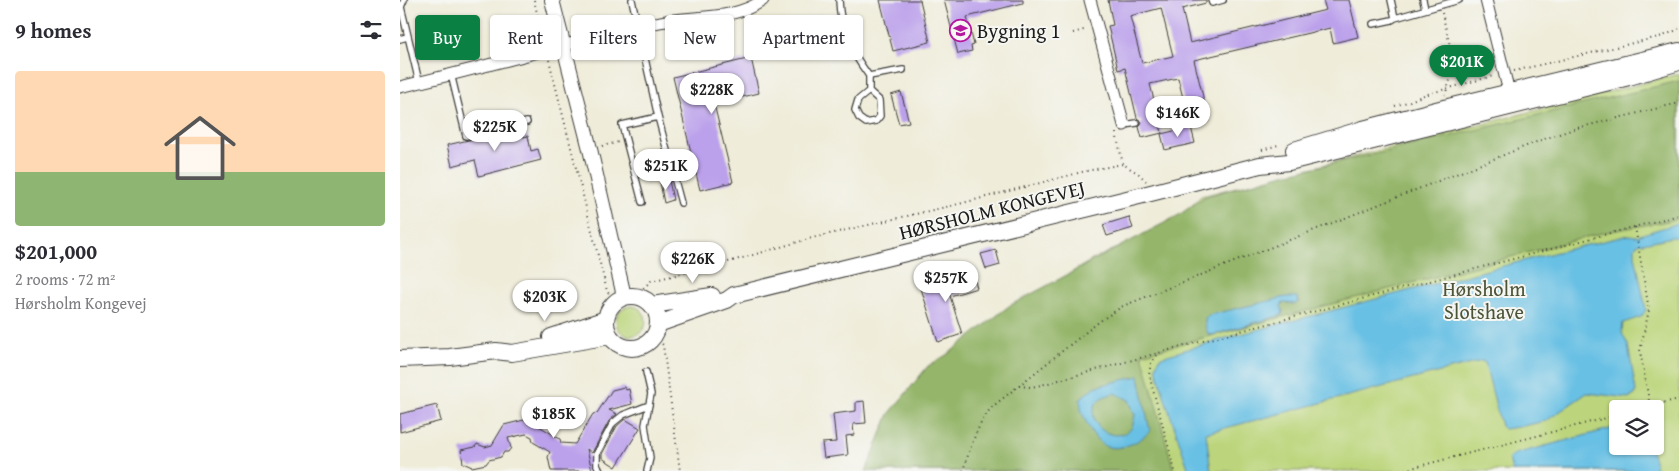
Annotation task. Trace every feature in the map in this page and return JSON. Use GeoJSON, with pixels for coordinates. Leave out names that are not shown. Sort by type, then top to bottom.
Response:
{"type":"FeatureCollection","features":[{"type":"Feature","properties":{"kind":"main road","name":"HØRSHOLM KONGEVEJ"},"geometry":{"type":"LineString","coordinates":[[652,305],[724,294],[734,295],[1139,196],[1260,164],[1286,152],[1440,108],[1679,50]]}},
{"type":"Feature","properties":{"kind":"main road","name":"HØRSHOLM KONGEVEJ"},"geometry":{"type":"LineString","coordinates":[[1260,164],[1289,162],[1521,105],[1679,62]]}},
{"type":"Feature","properties":{"kind":"main road"},"geometry":{"type":"LineString","coordinates":[[1369,142],[1389,132],[1497,104],[1503,101],[1509,92]]}},
{"type":"Feature","properties":{"kind":"main road","name":"HØRSHOLM KONGEVEJ"},"geometry":{"type":"LineString","coordinates":[[656,330],[727,300],[734,295]]}},
{"type":"Feature","properties":{"kind":"main road"},"geometry":{"type":"LineString","coordinates":[[624,298],[644,299],[652,305],[656,311],[656,330],[647,343],[630,348],[622,346],[610,336],[606,328],[608,310],[624,298]]}},
{"type":"Feature","properties":{"kind":"main road"},"geometry":{"type":"LineString","coordinates":[[496,351],[510,344],[561,334],[606,320]]}},
{"type":"Feature","properties":{"kind":"main road"},"geometry":{"type":"LineString","coordinates":[[400,359],[496,351],[512,352],[610,336]]}},
{"type":"Feature","properties":{"kind":"street"},"geometry":{"type":"LineString","coordinates":[[552,0],[624,298]]}},
{"type":"Feature","properties":{"kind":"street"},"geometry":{"type":"LineString","coordinates":[[655,23],[677,18],[731,14],[763,0]]}},
{"type":"Feature","properties":{"kind":"street"},"geometry":{"type":"LineString","coordinates":[[1090,0],[1124,125]]}},
{"type":"Feature","properties":{"kind":"street"},"geometry":{"type":"LineString","coordinates":[[1486,0],[1509,92],[1521,105]]}},
{"type":"Feature","properties":{"kind":"street"},"geometry":{"type":"LineString","coordinates":[[561,47],[571,44]]}},
{"type":"Feature","properties":{"kind":"street"},"geometry":{"type":"LineString","coordinates":[[400,87],[506,60]]}},
{"type":"Feature","properties":{"kind":"lane"},"geometry":{"type":"LineString","coordinates":[[404,0],[401,7],[419,82]]}},
{"type":"Feature","properties":{"kind":"lane"},"geometry":{"type":"LineString","coordinates":[[635,15],[632,1],[639,0]]}},
{"type":"Feature","properties":{"kind":"lane"},"geometry":{"type":"LineString","coordinates":[[839,0],[840,15],[849,46],[868,76],[869,91],[879,100],[880,116],[876,121],[866,123],[859,118],[856,110],[858,100],[869,91]]}},
{"type":"Feature","properties":{"kind":"lane"},"geometry":{"type":"LineString","coordinates":[[1211,0],[1212,3],[1223,0]]}},
{"type":"Feature","properties":{"kind":"lane"},"geometry":{"type":"LineString","coordinates":[[1390,0],[1395,18]]}},
{"type":"Feature","properties":{"kind":"lane"},"geometry":{"type":"LineString","coordinates":[[1423,0],[1425,10]]}},
{"type":"Feature","properties":{"kind":"lane"},"geometry":{"type":"LineString","coordinates":[[1373,24],[1459,0]]}},
{"type":"Feature","properties":{"kind":"lane"},"geometry":{"type":"LineString","coordinates":[[400,39],[407,37]]}},
{"type":"Feature","properties":{"kind":"lane"},"geometry":{"type":"LineString","coordinates":[[645,60],[681,203]]}},
{"type":"Feature","properties":{"kind":"lane"},"geometry":{"type":"LineString","coordinates":[[868,76],[903,70]]}},
{"type":"Feature","properties":{"kind":"lane"},"geometry":{"type":"LineString","coordinates":[[451,74],[466,136],[527,122]]}},
{"type":"Feature","properties":{"kind":"lane"},"geometry":{"type":"LineString","coordinates":[[642,202],[622,125],[658,117]]}},
{"type":"Feature","properties":{"kind":"lane"},"geometry":{"type":"LineString","coordinates":[[1124,125],[1138,123]]}},
{"type":"Feature","properties":{"kind":"lane"},"geometry":{"type":"LineString","coordinates":[[646,372],[650,394],[645,425],[650,458],[646,471]]}},
{"type":"Feature","properties":{"kind":"lane"},"geometry":{"type":"LineString","coordinates":[[600,471],[597,465],[597,453],[613,423],[623,415],[649,405]]}},
{"type":"Feature","properties":{"kind":"path"},"geometry":{"type":"LineString","coordinates":[[534,0],[538,15]]}},
{"type":"Feature","properties":{"kind":"path"},"geometry":{"type":"LineString","coordinates":[[1440,5],[1455,66],[1440,108]]}},
{"type":"Feature","properties":{"kind":"path"},"geometry":{"type":"LineString","coordinates":[[1073,33],[1097,26]]}},
{"type":"Feature","properties":{"kind":"path"},"geometry":{"type":"LineString","coordinates":[[549,60],[607,290],[624,298],[650,281],[724,263],[812,238],[963,203],[1086,171],[1123,164],[1115,128],[1124,125]]}},
{"type":"Feature","properties":{"kind":"path"},"geometry":{"type":"LineString","coordinates":[[963,471],[972,443],[986,414],[1100,321],[1123,306],[1544,139],[1577,128],[1679,103]]}},
{"type":"Feature","properties":{"kind":"path"},"geometry":{"type":"LineString","coordinates":[[1019,386],[1031,387],[1040,385],[1679,214]]}},
{"type":"Feature","properties":{"kind":"path"},"geometry":{"type":"LineString","coordinates":[[1635,227],[1649,310],[1640,351],[1649,400]]}},
{"type":"Feature","properties":{"kind":"path"},"geometry":{"type":"LineString","coordinates":[[656,330],[663,345],[680,471]]}},
{"type":"Feature","properties":{"kind":"path"},"geometry":{"type":"LineString","coordinates":[[1159,353],[1151,364],[1149,375],[1175,471]]}},
{"type":"Feature","properties":{"kind":"path"},"geometry":{"type":"LineString","coordinates":[[1664,403],[1679,399]]}},
{"type":"Feature","properties":{"kind":"path"},"geometry":{"type":"LineString","coordinates":[[1400,471],[1609,417]]}},
{"type":"Feature","properties":{"kind":"green space","name":"Hørsholm Slotshave"},"geometry":{"type":"Polygon","coordinates":[[[1679,74],[1679,471],[870,471],[1013,308],[1092,260],[1181,217],[1201,196],[1679,74]]]}},
{"type":"Feature","properties":{"kind":"green space"},"geometry":{"type":"Polygon","coordinates":[[[1679,81],[1679,219],[1606,232],[1142,354],[1174,471],[866,471],[889,414],[928,366],[948,354],[1009,306],[1179,215],[1204,197],[1280,175],[1380,153],[1679,81]]]}},
{"type":"Feature","properties":{"kind":"green space"},"geometry":{"type":"Polygon","coordinates":[[[631,306],[642,310],[646,321],[642,332],[631,336],[620,332],[616,321],[620,310],[631,306]]]}},
{"type":"Feature","properties":{"kind":"water"},"geometry":{"type":"Polygon","coordinates":[[[1679,223],[1679,241],[1673,237],[1638,244],[1635,247],[1646,310],[1641,317],[1623,323],[1622,333],[1628,345],[1636,391],[1635,395],[1628,398],[1587,393],[1546,421],[1504,429],[1501,426],[1485,363],[1482,361],[1206,433],[1211,471],[1189,471],[1156,368],[1161,357],[1226,338],[1557,252],[1629,235],[1636,236],[1679,223]]]}},
{"type":"Feature","properties":{"kind":"water"},"geometry":{"type":"Polygon","coordinates":[[[1286,297],[1297,297],[1299,302],[1295,304],[1283,303],[1281,306],[1282,315],[1213,335],[1208,334],[1205,318],[1209,315],[1286,297]]]}},
{"type":"Feature","properties":{"kind":"water"},"geometry":{"type":"Polygon","coordinates":[[[1139,376],[1150,431],[1127,446],[1113,448],[1099,441],[1087,424],[1081,405],[1081,398],[1094,387],[1139,376]],[[1115,393],[1105,396],[1097,402],[1094,418],[1102,430],[1109,434],[1117,435],[1132,428],[1135,415],[1129,400],[1115,393]]]}},
{"type":"Feature","properties":{"kind":"water"},"geometry":{"type":"Polygon","coordinates":[[[1609,429],[1609,455],[1653,455],[1657,471],[1512,471],[1509,458],[1515,454],[1609,429]]]}},
{"type":"Feature","properties":{"kind":"building"},"geometry":{"type":"Polygon","coordinates":[[[880,0],[920,0],[930,42],[893,51],[880,0]]]}},
{"type":"Feature","properties":{"kind":"building","name":"Bygning 1"},"geometry":{"type":"Polygon","coordinates":[[[944,0],[1023,0],[1023,3],[967,17],[974,45],[971,46],[972,51],[958,54],[944,0]]]}},
{"type":"Feature","properties":{"kind":"building"},"geometry":{"type":"Polygon","coordinates":[[[1108,0],[1206,0],[1206,3],[1182,9],[1190,43],[1326,10],[1323,0],[1349,0],[1358,37],[1333,43],[1330,28],[1194,60],[1209,121],[1190,126],[1178,78],[1150,84],[1162,133],[1142,138],[1139,127],[1142,122],[1137,118],[1125,68],[1118,70],[1108,26],[1113,25],[1108,0]],[[1161,8],[1130,16],[1142,63],[1173,56],[1161,8]]]}},
{"type":"Feature","properties":{"kind":"building"},"geometry":{"type":"Polygon","coordinates":[[[744,60],[751,60],[759,93],[714,104],[733,182],[700,190],[673,77],[744,60]]]}},
{"type":"Feature","properties":{"kind":"building"},"geometry":{"type":"Polygon","coordinates":[[[901,92],[909,122],[899,124],[891,95],[901,92]]]}},
{"type":"Feature","properties":{"kind":"building"},"geometry":{"type":"Polygon","coordinates":[[[1191,127],[1195,143],[1165,150],[1161,134],[1191,127]]]}},
{"type":"Feature","properties":{"kind":"building"},"geometry":{"type":"Polygon","coordinates":[[[521,128],[523,137],[528,136],[531,151],[538,149],[541,160],[479,176],[475,160],[452,166],[447,145],[521,128]]]}},
{"type":"Feature","properties":{"kind":"building"},"geometry":{"type":"Polygon","coordinates":[[[669,180],[673,200],[664,203],[660,182],[669,180]]]}},
{"type":"Feature","properties":{"kind":"building"},"geometry":{"type":"Polygon","coordinates":[[[1129,217],[1133,228],[1107,236],[1103,225],[1129,217]]]}},
{"type":"Feature","properties":{"kind":"building"},"geometry":{"type":"Polygon","coordinates":[[[996,250],[1000,265],[986,269],[981,254],[996,250]]]}},
{"type":"Feature","properties":{"kind":"building"},"geometry":{"type":"Polygon","coordinates":[[[972,271],[977,288],[950,296],[962,334],[938,342],[919,282],[940,277],[941,280],[972,271]]]}},
{"type":"Feature","properties":{"kind":"building"},"geometry":{"type":"Polygon","coordinates":[[[624,387],[626,390],[629,389],[632,404],[609,410],[617,414],[609,421],[592,453],[587,449],[592,471],[551,471],[548,457],[550,452],[533,442],[532,437],[526,434],[508,438],[511,448],[508,452],[504,452],[501,457],[489,460],[486,464],[472,467],[463,463],[461,450],[475,447],[477,444],[485,447],[492,445],[504,425],[528,419],[560,439],[561,443],[575,444],[593,414],[597,413],[612,390],[624,387]]]}},
{"type":"Feature","properties":{"kind":"building"},"geometry":{"type":"Polygon","coordinates":[[[864,401],[866,423],[853,424],[854,435],[846,436],[848,455],[824,458],[822,443],[836,442],[833,414],[856,411],[856,402],[864,401]]]}},
{"type":"Feature","properties":{"kind":"building"},"geometry":{"type":"Polygon","coordinates":[[[437,405],[441,421],[400,432],[400,414],[437,405]]]}},
{"type":"Feature","properties":{"kind":"building"},"geometry":{"type":"Polygon","coordinates":[[[625,419],[640,428],[616,467],[602,458],[602,454],[617,426],[625,419]]]}},
{"type":"Feature","properties":{"kind":"place","name":"Bygning 1"},"geometry":{"type":"Point","coordinates":[961,31]}}]}
